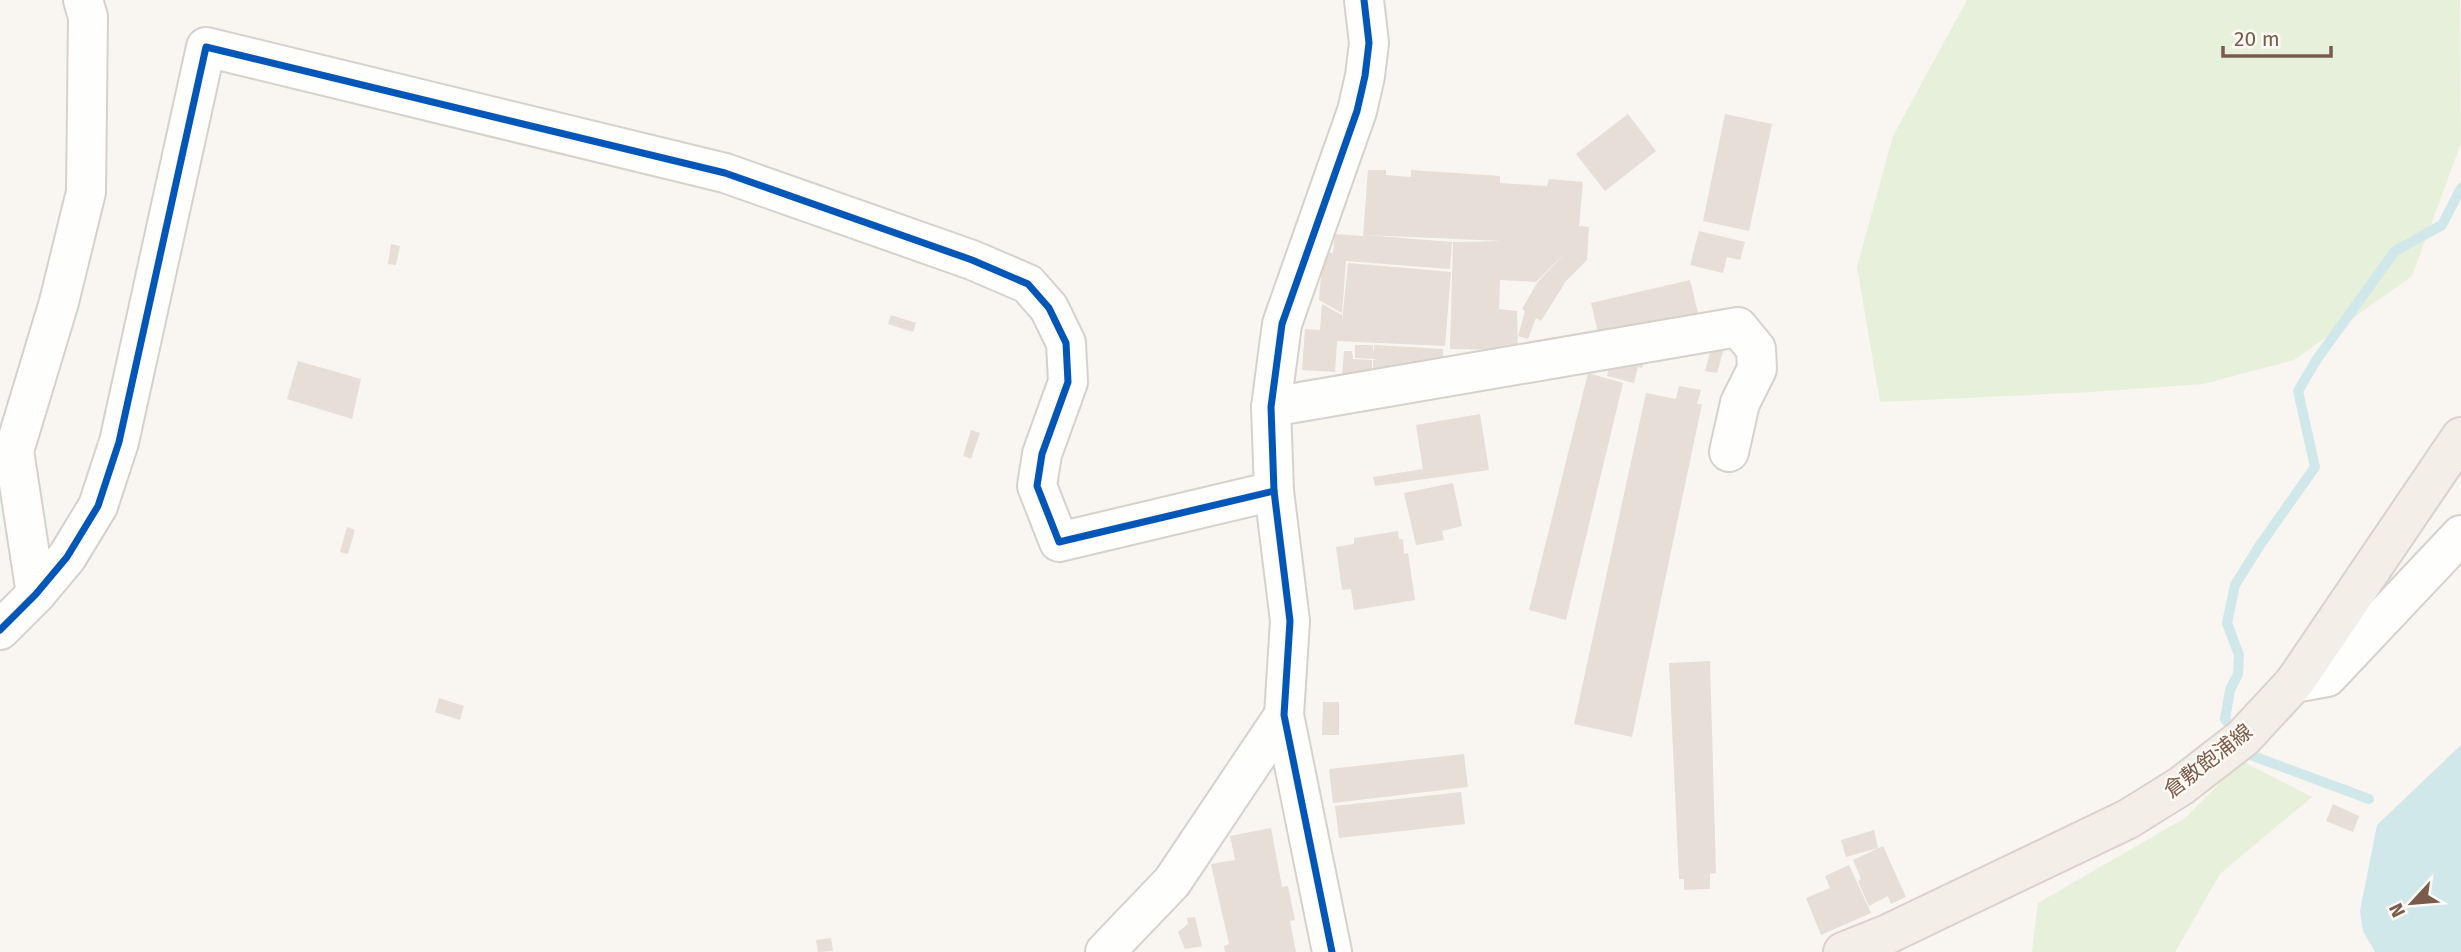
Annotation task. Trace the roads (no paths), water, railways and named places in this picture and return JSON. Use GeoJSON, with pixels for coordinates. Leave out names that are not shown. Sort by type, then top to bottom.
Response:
{"type":"FeatureCollection","features":[{"type":"Feature","properties":{"kind":"main road","name":"倉敷飽浦線"},"geometry":{"type":"LineString","coordinates":[[1843,952],[1888,934],[2128,819],[2180,786],[2243,738],[2294,682],[2461,437]]}},
{"type":"Feature","properties":{"kind":"street"},"geometry":{"type":"LineString","coordinates":[[36,594],[14,451],[59,302],[86,192],[88,17],[83,0]]}},
{"type":"Feature","properties":{"kind":"street"},"geometry":{"type":"LineString","coordinates":[[1332,952],[1284,715],[1290,621],[1274,491],[1271,407],[1282,324],[1357,111],[1369,43],[1364,0]]}},
{"type":"Feature","properties":{"kind":"street"},"geometry":{"type":"LineString","coordinates":[[0,630],[36,594],[67,557],[98,506],[119,442],[206,47],[725,173],[972,260],[1028,284],[1049,308],[1066,343],[1068,382],[1042,454],[1037,486],[1059,542],[1274,491]]}},
{"type":"Feature","properties":{"kind":"street"},"geometry":{"type":"LineString","coordinates":[[1271,407],[1738,327],[1756,349],[1757,369],[1740,403],[1729,452]]}},
{"type":"Feature","properties":{"kind":"street"},"geometry":{"type":"LineString","coordinates":[[2294,682],[2327,677],[2461,535]]}},
{"type":"Feature","properties":{"kind":"street"},"geometry":{"type":"LineString","coordinates":[[1105,952],[1172,882],[1284,715]]}},
{"type":"Feature","properties":{"kind":"water"},"geometry":{"type":"Polygon","coordinates":[[[2461,745],[2461,952],[2375,952],[2363,931],[2360,911],[2377,825],[2461,745]]]}},
{"type":"Feature","properties":{"kind":"waterway"},"geometry":{"type":"LineString","coordinates":[[2369,799],[2253,756],[2225,719],[2230,690],[2238,674],[2239,655],[2227,623],[2235,585],[2315,467],[2298,391],[2317,359],[2395,251],[2442,225],[2461,188]]}}]}
